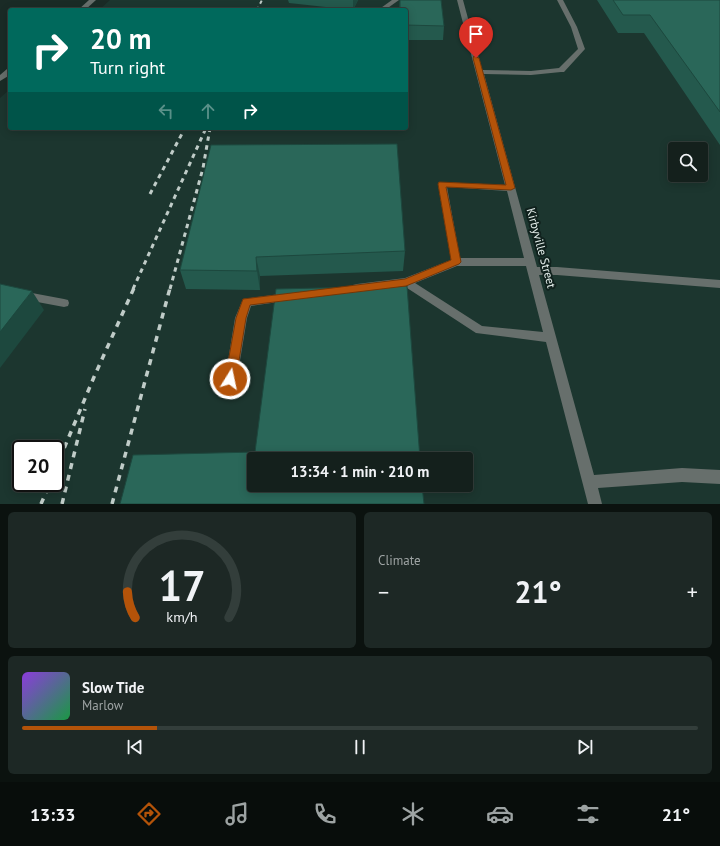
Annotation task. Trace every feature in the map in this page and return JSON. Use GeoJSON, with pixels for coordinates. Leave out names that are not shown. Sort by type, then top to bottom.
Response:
{"type":"FeatureCollection","features":[{"type":"Feature","properties":{"kind":"street"},"geometry":{"type":"LineString","coordinates":[[83,8],[93,0]]}},
{"type":"Feature","properties":{"kind":"street"},"geometry":{"type":"LineString","coordinates":[[384,8],[396,0]]}},
{"type":"Feature","properties":{"kind":"street","name":"Kirbyville Street"},"geometry":{"type":"LineString","coordinates":[[460,0],[595,504]]}},
{"type":"Feature","properties":{"kind":"street"},"geometry":{"type":"LineString","coordinates":[[480,72],[531,73],[561,70],[582,49],[574,27],[560,0]]}},
{"type":"Feature","properties":{"kind":"street"},"geometry":{"type":"LineString","coordinates":[[0,79],[8,73]]}},
{"type":"Feature","properties":{"kind":"street"},"geometry":{"type":"LineString","coordinates":[[456,262],[442,184],[511,188]]}},
{"type":"Feature","properties":{"kind":"street"},"geometry":{"type":"LineString","coordinates":[[346,290],[406,282],[456,262],[532,266],[557,270],[720,284]]}},
{"type":"Feature","properties":{"kind":"street"},"geometry":{"type":"LineString","coordinates":[[406,282],[480,330],[551,338]]}},
{"type":"Feature","properties":{"kind":"street"},"geometry":{"type":"LineString","coordinates":[[0,291],[64,303]]}},
{"type":"Feature","properties":{"kind":"street"},"geometry":{"type":"LineString","coordinates":[[230,379],[241,318],[247,302],[300,295]]}},
{"type":"Feature","properties":{"kind":"street"},"geometry":{"type":"LineString","coordinates":[[589,482],[682,475],[720,477]]}},
{"type":"Feature","properties":{"kind":"shaded area"},"geometry":{"type":"Polygon","coordinates":[[[110,0],[720,0],[720,504],[0,504],[0,98],[8,91],[8,130],[408,130],[408,8],[101,8],[110,0]]]}},
{"type":"Feature","properties":{"kind":"building"},"geometry":{"type":"Polygon","coordinates":[[[400,0],[441,0],[444,26],[408,25],[408,8],[400,8],[400,0]]]}},
{"type":"Feature","properties":{"kind":"building"},"geometry":{"type":"Polygon","coordinates":[[[613,0],[720,0],[720,112],[650,15],[623,15],[613,0]]]}},
{"type":"Feature","properties":{"kind":"building"},"geometry":{"type":"Polygon","coordinates":[[[397,144],[405,251],[256,257],[257,271],[180,270],[211,145],[397,144]]]}},
{"type":"Feature","properties":{"kind":"building"},"geometry":{"type":"Polygon","coordinates":[[[0,284],[32,291],[0,332],[0,284]]]}},
{"type":"Feature","properties":{"kind":"building"},"geometry":{"type":"Polygon","coordinates":[[[407,286],[419,452],[255,452],[276,289],[407,286]]]}},
{"type":"Feature","properties":{"kind":"building"},"geometry":{"type":"Polygon","coordinates":[[[247,452],[247,492],[423,492],[424,504],[120,504],[133,455],[247,452]]]}},
{"type":"Feature","properties":{"kind":"railway"},"geometry":{"type":"LineString","coordinates":[[258,8],[262,0]]}},
{"type":"Feature","properties":{"kind":"railway"},"geometry":{"type":"LineString","coordinates":[[150,194],[184,130]]}},
{"type":"Feature","properties":{"kind":"railway"},"geometry":{"type":"LineString","coordinates":[[133,289],[205,130]]}},
{"type":"Feature","properties":{"kind":"railway"},"geometry":{"type":"LineString","coordinates":[[170,289],[203,168],[210,130]]}},
{"type":"Feature","properties":{"kind":"railway"},"geometry":{"type":"LineString","coordinates":[[64,449],[134,288]]}},
{"type":"Feature","properties":{"kind":"railway"},"geometry":{"type":"LineString","coordinates":[[112,504],[170,288]]}},
{"type":"Feature","properties":{"kind":"railway"},"geometry":{"type":"LineString","coordinates":[[62,504],[85,409]]}},
{"type":"Feature","properties":{"kind":"railway"},"geometry":{"type":"LineString","coordinates":[[41,504],[46,492]]}},
{"type":"Feature","properties":{"kind":"route"},"geometry":{"type":"LineString","coordinates":[[230,379],[241,318],[247,302],[406,282],[456,262],[442,184],[511,188],[476,58]]}}]}
